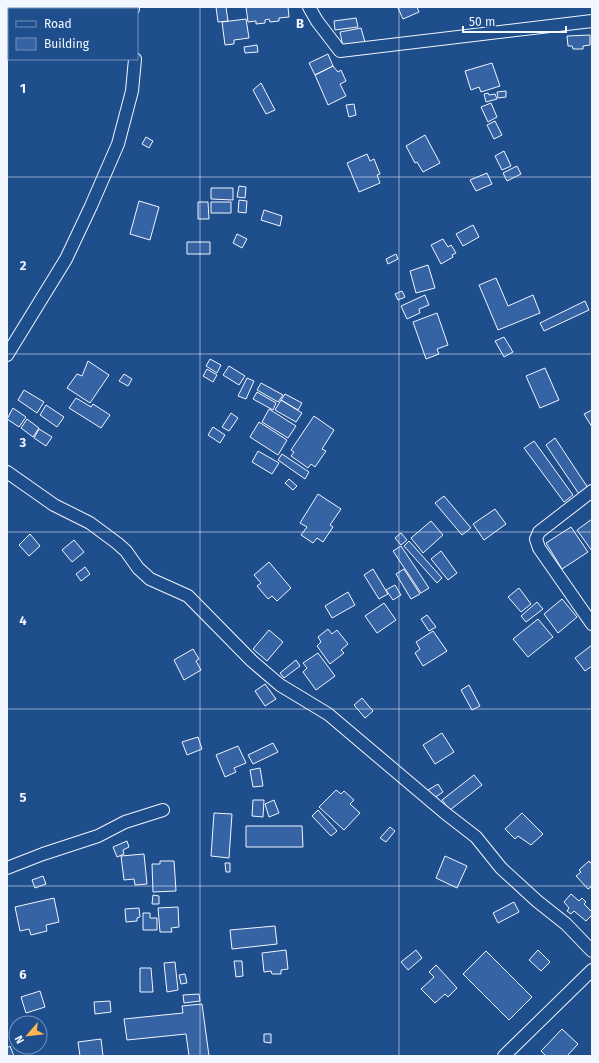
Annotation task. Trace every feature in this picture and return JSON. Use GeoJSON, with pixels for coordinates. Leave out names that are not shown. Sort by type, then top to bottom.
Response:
{"type":"FeatureCollection","features":[{"type":"Feature","properties":{"kind":"street"},"geometry":{"type":"LineString","coordinates":[[309,7],[317,21],[340,51],[592,21]]}},
{"type":"Feature","properties":{"kind":"street"},"geometry":{"type":"LineString","coordinates":[[7,355],[66,259],[94,200],[118,144],[132,91],[135,60]]}},
{"type":"Feature","properties":{"kind":"street"},"geometry":{"type":"LineString","coordinates":[[7,472],[54,505],[90,523],[117,543],[126,551],[138,568],[150,579],[188,596],[252,661],[280,685],[328,714],[440,809],[476,837],[506,873],[566,924],[592,951]]}},
{"type":"Feature","properties":{"kind":"street"},"geometry":{"type":"LineString","coordinates":[[592,491],[539,532],[536,539],[539,548],[592,624]]}},
{"type":"Feature","properties":{"kind":"street"},"geometry":{"type":"LineString","coordinates":[[7,868],[43,854],[98,836],[125,822],[163,810]]}},
{"type":"Feature","properties":{"kind":"street"},"geometry":{"type":"LineString","coordinates":[[504,1056],[592,970]]}},
{"type":"Feature","properties":{"kind":"building"},"geometry":{"type":"Polygon","coordinates":[[[216,7],[226,7],[228,21],[218,22],[216,7]]]}},
{"type":"Feature","properties":{"kind":"building"},"geometry":{"type":"Polygon","coordinates":[[[246,7],[288,7],[289,17],[279,18],[279,21],[270,22],[269,19],[265,20],[265,23],[256,24],[256,21],[248,22],[246,7]]]}},
{"type":"Feature","properties":{"kind":"building"},"geometry":{"type":"Polygon","coordinates":[[[417,7],[419,12],[403,19],[398,8],[417,7]]]}},
{"type":"Feature","properties":{"kind":"building"},"geometry":{"type":"Polygon","coordinates":[[[356,18],[358,27],[335,30],[334,21],[356,18]]]}},
{"type":"Feature","properties":{"kind":"building"},"geometry":{"type":"Polygon","coordinates":[[[246,19],[249,38],[234,40],[234,44],[225,45],[222,22],[246,19]]]}},
{"type":"Feature","properties":{"kind":"building"},"geometry":{"type":"Polygon","coordinates":[[[361,28],[365,42],[343,47],[340,32],[361,28]]]}},
{"type":"Feature","properties":{"kind":"building"},"geometry":{"type":"Polygon","coordinates":[[[590,35],[590,45],[583,46],[583,49],[573,49],[572,46],[568,46],[567,36],[590,35]]]}},
{"type":"Feature","properties":{"kind":"building"},"geometry":{"type":"Polygon","coordinates":[[[257,45],[258,52],[245,53],[244,47],[257,45]]]}},
{"type":"Feature","properties":{"kind":"building"},"geometry":{"type":"Polygon","coordinates":[[[328,54],[333,66],[315,75],[309,63],[328,54]]]}},
{"type":"Feature","properties":{"kind":"building"},"geometry":{"type":"Polygon","coordinates":[[[492,63],[500,86],[481,92],[479,87],[471,90],[465,71],[492,63]]]}},
{"type":"Feature","properties":{"kind":"building"},"geometry":{"type":"Polygon","coordinates":[[[333,66],[338,72],[341,70],[346,81],[340,84],[346,96],[328,105],[315,75],[333,66]]]}},
{"type":"Feature","properties":{"kind":"building"},"geometry":{"type":"Polygon","coordinates":[[[261,83],[275,110],[266,114],[253,90],[261,83]]]}},
{"type":"Feature","properties":{"kind":"building"},"geometry":{"type":"Polygon","coordinates":[[[506,91],[506,97],[498,98],[497,92],[506,91]]]}},
{"type":"Feature","properties":{"kind":"building"},"geometry":{"type":"Polygon","coordinates":[[[488,93],[489,95],[495,94],[497,99],[486,102],[484,94],[488,93]]]}},
{"type":"Feature","properties":{"kind":"building"},"geometry":{"type":"Polygon","coordinates":[[[491,103],[497,117],[488,122],[481,107],[491,103]]]}},
{"type":"Feature","properties":{"kind":"building"},"geometry":{"type":"Polygon","coordinates":[[[354,104],[356,115],[349,117],[346,105],[354,104]]]}},
{"type":"Feature","properties":{"kind":"building"},"geometry":{"type":"Polygon","coordinates":[[[495,121],[502,135],[494,139],[487,125],[495,121]]]}},
{"type":"Feature","properties":{"kind":"building"},"geometry":{"type":"Polygon","coordinates":[[[425,135],[440,163],[423,172],[417,162],[415,163],[406,146],[425,135]]]}},
{"type":"Feature","properties":{"kind":"building"},"geometry":{"type":"Polygon","coordinates":[[[146,137],[153,141],[149,148],[142,144],[146,137]]]}},
{"type":"Feature","properties":{"kind":"building"},"geometry":{"type":"Polygon","coordinates":[[[504,151],[511,166],[502,170],[495,156],[504,151]]]}},
{"type":"Feature","properties":{"kind":"building"},"geometry":{"type":"Polygon","coordinates":[[[367,154],[370,161],[374,159],[380,174],[377,175],[380,183],[359,192],[347,163],[367,154]]]}},
{"type":"Feature","properties":{"kind":"building"},"geometry":{"type":"Polygon","coordinates":[[[517,166],[521,174],[507,181],[503,173],[517,166]]]}},
{"type":"Feature","properties":{"kind":"building"},"geometry":{"type":"Polygon","coordinates":[[[487,173],[492,184],[476,191],[470,180],[487,173]]]}},
{"type":"Feature","properties":{"kind":"building"},"geometry":{"type":"Polygon","coordinates":[[[239,186],[246,187],[245,198],[237,197],[239,186]]]}},
{"type":"Feature","properties":{"kind":"building"},"geometry":{"type":"Polygon","coordinates":[[[211,188],[233,188],[233,200],[211,199],[211,188]]]}},
{"type":"Feature","properties":{"kind":"building"},"geometry":{"type":"Polygon","coordinates":[[[239,200],[247,201],[246,213],[238,212],[239,200]]]}},
{"type":"Feature","properties":{"kind":"building"},"geometry":{"type":"Polygon","coordinates":[[[139,201],[159,207],[150,240],[130,234],[139,201]]]}},
{"type":"Feature","properties":{"kind":"building"},"geometry":{"type":"Polygon","coordinates":[[[198,202],[208,202],[209,219],[198,219],[198,202]]]}},
{"type":"Feature","properties":{"kind":"building"},"geometry":{"type":"Polygon","coordinates":[[[211,202],[231,202],[231,213],[211,213],[211,202]]]}},
{"type":"Feature","properties":{"kind":"building"},"geometry":{"type":"Polygon","coordinates":[[[264,210],[282,216],[280,226],[261,220],[264,210]]]}},
{"type":"Feature","properties":{"kind":"building"},"geometry":{"type":"Polygon","coordinates":[[[473,225],[479,237],[463,246],[456,234],[473,225]]]}},
{"type":"Feature","properties":{"kind":"building"},"geometry":{"type":"Polygon","coordinates":[[[237,234],[247,239],[242,248],[233,243],[237,234]]]}},
{"type":"Feature","properties":{"kind":"building"},"geometry":{"type":"Polygon","coordinates":[[[443,239],[448,247],[451,245],[456,253],[452,255],[453,257],[441,264],[431,245],[443,239]]]}},
{"type":"Feature","properties":{"kind":"building"},"geometry":{"type":"Polygon","coordinates":[[[187,242],[210,242],[210,254],[187,254],[187,242]]]}},
{"type":"Feature","properties":{"kind":"building"},"geometry":{"type":"Polygon","coordinates":[[[396,254],[398,259],[388,264],[386,259],[396,254]]]}},
{"type":"Feature","properties":{"kind":"building"},"geometry":{"type":"Polygon","coordinates":[[[428,265],[435,288],[416,293],[410,271],[428,265]]]}},
{"type":"Feature","properties":{"kind":"building"},"geometry":{"type":"Polygon","coordinates":[[[496,278],[508,306],[533,295],[540,313],[498,330],[479,285],[496,278]]]}},
{"type":"Feature","properties":{"kind":"building"},"geometry":{"type":"Polygon","coordinates":[[[402,291],[405,297],[398,300],[395,294],[402,291]]]}},
{"type":"Feature","properties":{"kind":"building"},"geometry":{"type":"Polygon","coordinates":[[[425,295],[429,305],[419,309],[420,313],[407,319],[401,306],[425,295]]]}},
{"type":"Feature","properties":{"kind":"building"},"geometry":{"type":"Polygon","coordinates":[[[585,301],[589,310],[544,331],[540,323],[585,301]]]}},
{"type":"Feature","properties":{"kind":"building"},"geometry":{"type":"Polygon","coordinates":[[[437,313],[448,345],[437,349],[439,354],[426,359],[413,322],[437,313]]]}},
{"type":"Feature","properties":{"kind":"building"},"geometry":{"type":"Polygon","coordinates":[[[504,337],[513,352],[504,357],[495,341],[504,337]]]}},
{"type":"Feature","properties":{"kind":"building"},"geometry":{"type":"Polygon","coordinates":[[[210,359],[221,365],[217,373],[206,366],[210,359]]]}},
{"type":"Feature","properties":{"kind":"building"},"geometry":{"type":"Polygon","coordinates":[[[88,361],[109,375],[90,403],[67,388],[77,374],[82,376],[88,361]]]}},
{"type":"Feature","properties":{"kind":"building"},"geometry":{"type":"Polygon","coordinates":[[[229,366],[245,376],[239,385],[223,375],[229,366]]]}},
{"type":"Feature","properties":{"kind":"building"},"geometry":{"type":"Polygon","coordinates":[[[545,368],[559,400],[540,408],[526,376],[545,368]]]}},
{"type":"Feature","properties":{"kind":"building"},"geometry":{"type":"Polygon","coordinates":[[[207,369],[217,375],[213,382],[203,376],[207,369]]]}},
{"type":"Feature","properties":{"kind":"building"},"geometry":{"type":"Polygon","coordinates":[[[124,374],[132,379],[128,386],[119,381],[124,374]]]}},
{"type":"Feature","properties":{"kind":"building"},"geometry":{"type":"Polygon","coordinates":[[[247,378],[254,381],[246,399],[238,396],[247,378]]]}},
{"type":"Feature","properties":{"kind":"building"},"geometry":{"type":"Polygon","coordinates":[[[261,383],[283,395],[278,402],[257,390],[261,383]]]}},
{"type":"Feature","properties":{"kind":"building"},"geometry":{"type":"Polygon","coordinates":[[[24,390],[44,402],[37,413],[18,400],[24,390]]]}},
{"type":"Feature","properties":{"kind":"building"},"geometry":{"type":"Polygon","coordinates":[[[257,392],[276,403],[273,410],[253,399],[257,392]]]}},
{"type":"Feature","properties":{"kind":"building"},"geometry":{"type":"Polygon","coordinates":[[[285,394],[302,403],[298,410],[281,400],[285,394]]]}},
{"type":"Feature","properties":{"kind":"building"},"geometry":{"type":"Polygon","coordinates":[[[76,398],[91,407],[93,404],[110,415],[101,428],[69,408],[76,398]]]}},
{"type":"Feature","properties":{"kind":"building"},"geometry":{"type":"Polygon","coordinates":[[[281,400],[302,413],[296,422],[275,410],[281,400]]]}},
{"type":"Feature","properties":{"kind":"building"},"geometry":{"type":"Polygon","coordinates":[[[46,405],[64,417],[57,427],[40,415],[46,405]]]}},
{"type":"Feature","properties":{"kind":"building"},"geometry":{"type":"Polygon","coordinates":[[[13,408],[26,417],[19,427],[7,419],[13,408]]]}},
{"type":"Feature","properties":{"kind":"building"},"geometry":{"type":"Polygon","coordinates":[[[269,409],[296,426],[288,438],[262,422],[269,409]]]}},
{"type":"Feature","properties":{"kind":"building"},"geometry":{"type":"Polygon","coordinates":[[[592,410],[592,427],[584,414],[592,410]]]}},
{"type":"Feature","properties":{"kind":"building"},"geometry":{"type":"Polygon","coordinates":[[[231,413],[238,418],[229,431],[222,427],[231,413]]]}},
{"type":"Feature","properties":{"kind":"building"},"geometry":{"type":"Polygon","coordinates":[[[314,416],[334,430],[322,449],[326,451],[315,467],[311,464],[308,468],[291,456],[294,452],[291,450],[314,416]]]}},
{"type":"Feature","properties":{"kind":"building"},"geometry":{"type":"Polygon","coordinates":[[[27,419],[39,428],[33,437],[21,428],[27,419]]]}},
{"type":"Feature","properties":{"kind":"building"},"geometry":{"type":"Polygon","coordinates":[[[259,422],[287,440],[278,455],[250,437],[259,422]]]}},
{"type":"Feature","properties":{"kind":"building"},"geometry":{"type":"Polygon","coordinates":[[[213,427],[225,435],[220,443],[208,435],[213,427]]]}},
{"type":"Feature","properties":{"kind":"building"},"geometry":{"type":"Polygon","coordinates":[[[39,429],[52,437],[46,446],[34,438],[39,429]]]}},
{"type":"Feature","properties":{"kind":"building"},"geometry":{"type":"Polygon","coordinates":[[[555,438],[590,491],[581,497],[546,445],[555,438]]]}},
{"type":"Feature","properties":{"kind":"building"},"geometry":{"type":"Polygon","coordinates":[[[534,441],[573,495],[564,502],[524,448],[534,441]]]}},
{"type":"Feature","properties":{"kind":"building"},"geometry":{"type":"Polygon","coordinates":[[[258,451],[279,463],[272,474],[252,462],[258,451]]]}},
{"type":"Feature","properties":{"kind":"building"},"geometry":{"type":"Polygon","coordinates":[[[282,454],[309,472],[305,479],[278,460],[282,454]]]}},
{"type":"Feature","properties":{"kind":"building"},"geometry":{"type":"Polygon","coordinates":[[[289,479],[297,486],[293,490],[285,483],[289,479]]]}},
{"type":"Feature","properties":{"kind":"building"},"geometry":{"type":"Polygon","coordinates":[[[318,494],[341,509],[330,525],[333,527],[323,542],[317,538],[313,543],[301,535],[307,527],[300,523],[318,494]]]}},
{"type":"Feature","properties":{"kind":"building"},"geometry":{"type":"Polygon","coordinates":[[[444,496],[471,528],[462,535],[435,503],[444,496]]]}},
{"type":"Feature","properties":{"kind":"building"},"geometry":{"type":"Polygon","coordinates":[[[495,509],[506,524],[484,540],[473,524],[495,509]]]}},
{"type":"Feature","properties":{"kind":"building"},"geometry":{"type":"Polygon","coordinates":[[[592,519],[592,551],[577,530],[592,519]]]}},
{"type":"Feature","properties":{"kind":"building"},"geometry":{"type":"Polygon","coordinates":[[[431,521],[443,535],[423,553],[411,538],[431,521]]]}},
{"type":"Feature","properties":{"kind":"building"},"geometry":{"type":"Polygon","coordinates":[[[571,527],[588,552],[562,569],[546,543],[571,527]]]}},
{"type":"Feature","properties":{"kind":"building"},"geometry":{"type":"Polygon","coordinates":[[[401,533],[407,540],[401,545],[395,538],[401,533]]]}},
{"type":"Feature","properties":{"kind":"building"},"geometry":{"type":"Polygon","coordinates":[[[30,534],[40,546],[29,556],[19,545],[30,534]]]}},
{"type":"Feature","properties":{"kind":"building"},"geometry":{"type":"Polygon","coordinates":[[[74,540],[84,552],[72,562],[62,550],[74,540]]]}},
{"type":"Feature","properties":{"kind":"building"},"geometry":{"type":"Polygon","coordinates":[[[409,541],[442,578],[437,583],[404,546],[409,541]]]}},
{"type":"Feature","properties":{"kind":"building"},"geometry":{"type":"Polygon","coordinates":[[[401,546],[429,588],[421,593],[393,551],[401,546]]]}},
{"type":"Feature","properties":{"kind":"building"},"geometry":{"type":"Polygon","coordinates":[[[441,551],[457,573],[448,580],[431,559],[441,551]]]}},
{"type":"Feature","properties":{"kind":"building"},"geometry":{"type":"Polygon","coordinates":[[[269,562],[291,588],[277,601],[272,596],[268,599],[257,586],[261,583],[254,575],[269,562]]]}},
{"type":"Feature","properties":{"kind":"building"},"geometry":{"type":"Polygon","coordinates":[[[85,567],[90,574],[81,581],[76,574],[85,567]]]}},
{"type":"Feature","properties":{"kind":"building"},"geometry":{"type":"Polygon","coordinates":[[[373,569],[388,594],[379,599],[364,575],[373,569]]]}},
{"type":"Feature","properties":{"kind":"building"},"geometry":{"type":"Polygon","coordinates":[[[404,569],[420,594],[411,599],[396,574],[404,569]]]}},
{"type":"Feature","properties":{"kind":"building"},"geometry":{"type":"Polygon","coordinates":[[[395,585],[401,595],[393,600],[386,590],[395,585]]]}},
{"type":"Feature","properties":{"kind":"building"},"geometry":{"type":"Polygon","coordinates":[[[519,588],[531,604],[521,612],[508,597],[519,588]]]}},
{"type":"Feature","properties":{"kind":"building"},"geometry":{"type":"Polygon","coordinates":[[[348,592],[355,605],[332,618],[325,606],[348,592]]]}},
{"type":"Feature","properties":{"kind":"building"},"geometry":{"type":"Polygon","coordinates":[[[562,599],[577,617],[558,633],[544,614],[562,599]]]}},
{"type":"Feature","properties":{"kind":"building"},"geometry":{"type":"Polygon","coordinates":[[[537,602],[543,609],[526,622],[521,616],[537,602]]]}},
{"type":"Feature","properties":{"kind":"building"},"geometry":{"type":"Polygon","coordinates":[[[384,603],[396,620],[377,633],[365,616],[384,603]]]}},
{"type":"Feature","properties":{"kind":"building"},"geometry":{"type":"Polygon","coordinates":[[[427,615],[436,627],[429,631],[421,619],[427,615]]]}},
{"type":"Feature","properties":{"kind":"building"},"geometry":{"type":"Polygon","coordinates":[[[538,619],[553,637],[528,657],[513,639],[538,619]]]}},
{"type":"Feature","properties":{"kind":"building"},"geometry":{"type":"Polygon","coordinates":[[[328,629],[332,634],[337,630],[348,644],[341,650],[344,653],[330,664],[317,646],[321,642],[318,637],[328,629]]]}},
{"type":"Feature","properties":{"kind":"building"},"geometry":{"type":"Polygon","coordinates":[[[269,630],[283,642],[267,661],[253,649],[269,630]]]}},
{"type":"Feature","properties":{"kind":"building"},"geometry":{"type":"Polygon","coordinates":[[[433,631],[447,651],[423,666],[415,653],[420,649],[416,642],[433,631]]]}},
{"type":"Feature","properties":{"kind":"building"},"geometry":{"type":"Polygon","coordinates":[[[592,645],[592,666],[585,671],[575,658],[592,645]]]}},
{"type":"Feature","properties":{"kind":"building"},"geometry":{"type":"Polygon","coordinates":[[[193,649],[199,659],[196,661],[201,670],[184,680],[174,660],[193,649]]]}},
{"type":"Feature","properties":{"kind":"building"},"geometry":{"type":"Polygon","coordinates":[[[318,653],[335,676],[316,690],[303,672],[307,668],[303,663],[318,653]]]}},
{"type":"Feature","properties":{"kind":"building"},"geometry":{"type":"Polygon","coordinates":[[[296,660],[300,666],[284,678],[280,673],[296,660]]]}},
{"type":"Feature","properties":{"kind":"building"},"geometry":{"type":"Polygon","coordinates":[[[265,684],[276,699],[265,706],[255,691],[265,684]]]}},
{"type":"Feature","properties":{"kind":"building"},"geometry":{"type":"Polygon","coordinates":[[[469,685],[480,706],[472,710],[461,690],[469,685]]]}},
{"type":"Feature","properties":{"kind":"building"},"geometry":{"type":"Polygon","coordinates":[[[362,698],[373,711],[365,718],[354,705],[362,698]]]}},
{"type":"Feature","properties":{"kind":"building"},"geometry":{"type":"Polygon","coordinates":[[[442,733],[454,752],[435,764],[423,745],[442,733]]]}},
{"type":"Feature","properties":{"kind":"building"},"geometry":{"type":"Polygon","coordinates":[[[198,737],[202,749],[187,755],[182,742],[198,737]]]}},
{"type":"Feature","properties":{"kind":"building"},"geometry":{"type":"Polygon","coordinates":[[[273,743],[278,752],[253,764],[248,755],[273,743]]]}},
{"type":"Feature","properties":{"kind":"building"},"geometry":{"type":"Polygon","coordinates":[[[238,746],[246,763],[234,768],[236,772],[225,777],[216,755],[238,746]]]}},
{"type":"Feature","properties":{"kind":"building"},"geometry":{"type":"Polygon","coordinates":[[[260,768],[263,786],[253,787],[250,770],[260,768]]]}},
{"type":"Feature","properties":{"kind":"building"},"geometry":{"type":"Polygon","coordinates":[[[474,775],[482,785],[450,810],[442,800],[474,775]]]}},
{"type":"Feature","properties":{"kind":"building"},"geometry":{"type":"Polygon","coordinates":[[[438,784],[443,792],[434,798],[428,790],[438,784]]]}},
{"type":"Feature","properties":{"kind":"building"},"geometry":{"type":"Polygon","coordinates":[[[336,790],[341,794],[344,791],[354,800],[350,804],[360,813],[344,830],[319,807],[336,790]]]}},
{"type":"Feature","properties":{"kind":"building"},"geometry":{"type":"Polygon","coordinates":[[[253,800],[264,800],[263,817],[252,816],[253,800]]]}},
{"type":"Feature","properties":{"kind":"building"},"geometry":{"type":"Polygon","coordinates":[[[274,800],[279,813],[269,817],[265,804],[274,800]]]}},
{"type":"Feature","properties":{"kind":"building"},"geometry":{"type":"Polygon","coordinates":[[[318,810],[337,831],[331,836],[312,816],[318,810]]]}},
{"type":"Feature","properties":{"kind":"building"},"geometry":{"type":"Polygon","coordinates":[[[214,813],[232,814],[229,858],[211,856],[214,813]]]}},
{"type":"Feature","properties":{"kind":"building"},"geometry":{"type":"Polygon","coordinates":[[[522,813],[543,834],[531,845],[518,836],[515,839],[505,829],[522,813]]]}},
{"type":"Feature","properties":{"kind":"building"},"geometry":{"type":"Polygon","coordinates":[[[246,826],[302,826],[303,847],[246,847],[246,826]]]}},
{"type":"Feature","properties":{"kind":"building"},"geometry":{"type":"Polygon","coordinates":[[[390,827],[395,831],[386,842],[380,838],[390,827]]]}},
{"type":"Feature","properties":{"kind":"building"},"geometry":{"type":"Polygon","coordinates":[[[127,841],[129,847],[123,850],[124,854],[117,857],[113,847],[127,841]]]}},
{"type":"Feature","properties":{"kind":"building"},"geometry":{"type":"Polygon","coordinates":[[[144,854],[147,884],[135,885],[134,879],[124,880],[121,856],[144,854]]]}},
{"type":"Feature","properties":{"kind":"building"},"geometry":{"type":"Polygon","coordinates":[[[445,856],[467,866],[457,888],[436,878],[445,856]]]}},
{"type":"Feature","properties":{"kind":"building"},"geometry":{"type":"Polygon","coordinates":[[[160,861],[174,861],[176,891],[153,892],[152,864],[160,864],[160,861]]]}},
{"type":"Feature","properties":{"kind":"building"},"geometry":{"type":"Polygon","coordinates":[[[589,861],[590,863],[592,862],[592,886],[588,889],[576,876],[581,872],[579,870],[589,861]]]}},
{"type":"Feature","properties":{"kind":"building"},"geometry":{"type":"Polygon","coordinates":[[[225,863],[230,863],[230,872],[226,872],[225,863]]]}},
{"type":"Feature","properties":{"kind":"building"},"geometry":{"type":"Polygon","coordinates":[[[43,876],[46,884],[35,888],[32,880],[43,876]]]}},
{"type":"Feature","properties":{"kind":"building"},"geometry":{"type":"Polygon","coordinates":[[[571,894],[579,901],[582,898],[586,902],[584,904],[592,912],[592,915],[586,921],[574,911],[571,914],[567,911],[569,908],[564,902],[571,894]]]}},
{"type":"Feature","properties":{"kind":"building"},"geometry":{"type":"Polygon","coordinates":[[[153,895],[159,896],[159,904],[152,904],[153,895]]]}},
{"type":"Feature","properties":{"kind":"building"},"geometry":{"type":"Polygon","coordinates":[[[54,898],[59,922],[46,925],[47,931],[31,935],[29,929],[20,931],[15,907],[54,898]]]}},
{"type":"Feature","properties":{"kind":"building"},"geometry":{"type":"Polygon","coordinates":[[[514,902],[519,912],[498,923],[493,913],[514,902]]]}},
{"type":"Feature","properties":{"kind":"building"},"geometry":{"type":"Polygon","coordinates":[[[178,907],[179,927],[171,928],[172,932],[160,932],[158,908],[178,907]]]}},
{"type":"Feature","properties":{"kind":"building"},"geometry":{"type":"Polygon","coordinates":[[[139,908],[140,917],[137,918],[137,921],[126,922],[125,909],[139,908]]]}},
{"type":"Feature","properties":{"kind":"building"},"geometry":{"type":"Polygon","coordinates":[[[143,913],[150,913],[150,918],[157,918],[157,930],[143,930],[143,913]]]}},
{"type":"Feature","properties":{"kind":"building"},"geometry":{"type":"Polygon","coordinates":[[[275,926],[277,944],[232,949],[230,930],[275,926]]]}},
{"type":"Feature","properties":{"kind":"building"},"geometry":{"type":"Polygon","coordinates":[[[286,950],[288,969],[281,970],[281,974],[272,974],[271,971],[264,972],[262,953],[286,950]]]}},
{"type":"Feature","properties":{"kind":"building"},"geometry":{"type":"Polygon","coordinates":[[[416,950],[422,958],[408,970],[401,962],[416,950]]]}},
{"type":"Feature","properties":{"kind":"building"},"geometry":{"type":"Polygon","coordinates":[[[538,950],[550,962],[541,971],[529,960],[538,950]]]}},
{"type":"Feature","properties":{"kind":"building"},"geometry":{"type":"Polygon","coordinates":[[[486,951],[532,997],[509,1020],[463,974],[486,951]]]}},
{"type":"Feature","properties":{"kind":"building"},"geometry":{"type":"Polygon","coordinates":[[[234,961],[242,961],[243,976],[236,977],[234,961]]]}},
{"type":"Feature","properties":{"kind":"building"},"geometry":{"type":"Polygon","coordinates":[[[175,962],[178,990],[167,992],[164,963],[175,962]]]}},
{"type":"Feature","properties":{"kind":"building"},"geometry":{"type":"Polygon","coordinates":[[[436,965],[457,988],[448,997],[445,994],[435,1003],[421,989],[434,977],[429,972],[436,965]]]}},
{"type":"Feature","properties":{"kind":"building"},"geometry":{"type":"Polygon","coordinates":[[[140,968],[151,968],[153,992],[140,992],[140,968]]]}},
{"type":"Feature","properties":{"kind":"building"},"geometry":{"type":"Polygon","coordinates":[[[185,974],[187,983],[181,984],[179,975],[185,974]]]}},
{"type":"Feature","properties":{"kind":"building"},"geometry":{"type":"Polygon","coordinates":[[[40,991],[45,1007],[26,1013],[21,997],[40,991]]]}},
{"type":"Feature","properties":{"kind":"building"},"geometry":{"type":"Polygon","coordinates":[[[199,994],[200,1001],[184,1003],[183,995],[199,994]]]}},
{"type":"Feature","properties":{"kind":"building"},"geometry":{"type":"Polygon","coordinates":[[[110,1001],[111,1012],[95,1014],[94,1002],[110,1001]]]}},
{"type":"Feature","properties":{"kind":"building"},"geometry":{"type":"Polygon","coordinates":[[[202,1004],[209,1056],[189,1056],[186,1034],[127,1040],[124,1019],[183,1013],[182,1006],[202,1004]]]}},
{"type":"Feature","properties":{"kind":"building"},"geometry":{"type":"Polygon","coordinates":[[[562,1029],[578,1044],[567,1056],[546,1056],[541,1051],[562,1029]]]}},
{"type":"Feature","properties":{"kind":"building"},"geometry":{"type":"Polygon","coordinates":[[[264,1034],[271,1034],[271,1043],[264,1042],[264,1034]]]}},
{"type":"Feature","properties":{"kind":"building"},"geometry":{"type":"Polygon","coordinates":[[[101,1039],[103,1056],[80,1056],[78,1042],[101,1039]]]}},
{"type":"Feature","properties":{"kind":"building"},"geometry":{"type":"Polygon","coordinates":[[[8,1047],[8,1055],[14,1056],[7,1056],[8,1047]]]}}]}
